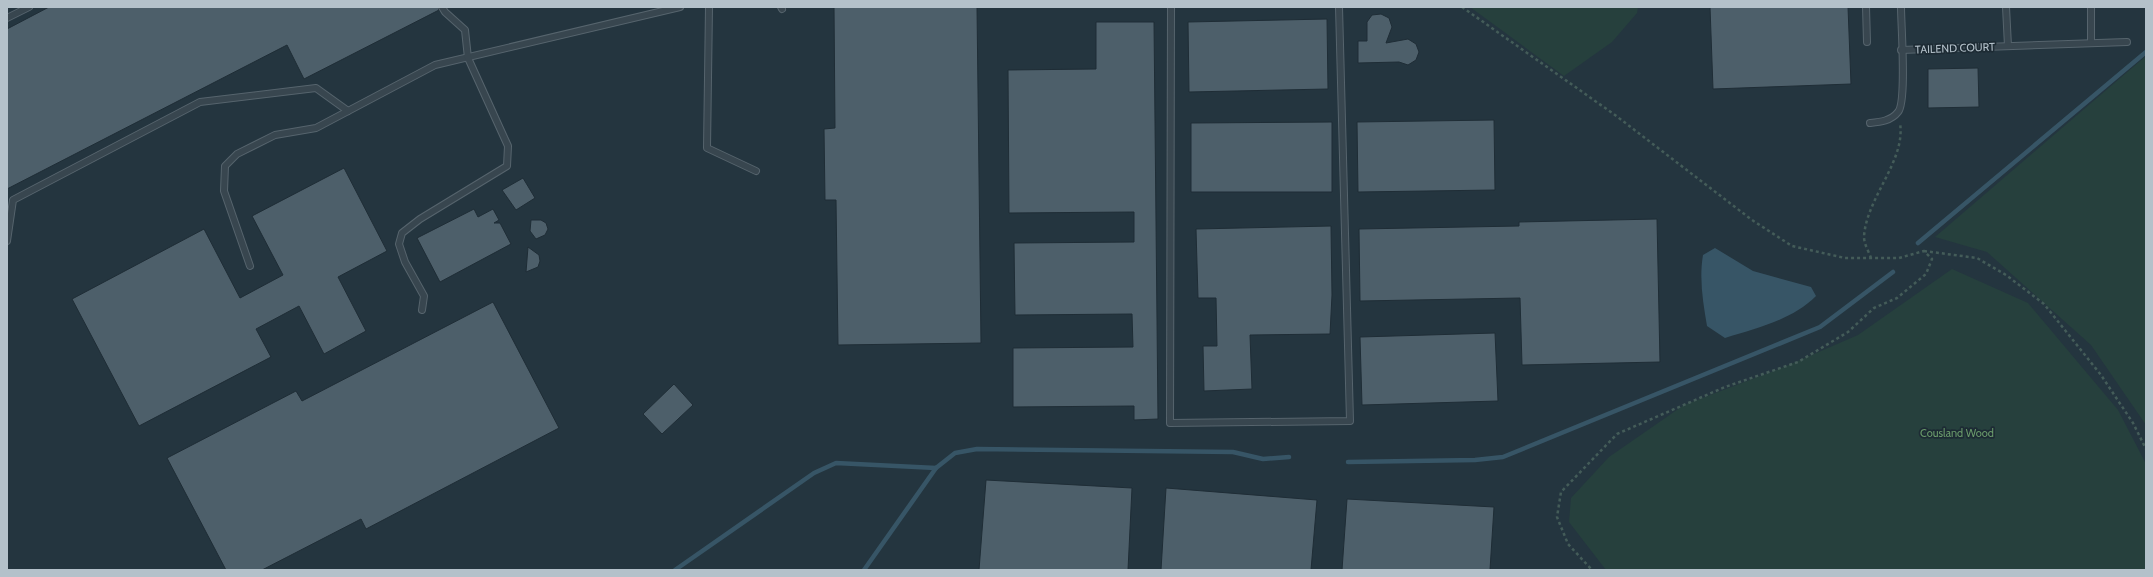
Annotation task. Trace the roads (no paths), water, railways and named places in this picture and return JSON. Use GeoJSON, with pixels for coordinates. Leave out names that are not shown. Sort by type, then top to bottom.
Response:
{"type":"FeatureCollection","features":[{"type":"Feature","properties":{"kind":"lane"},"geometry":{"type":"LineString","coordinates":[[7,18],[29,7]]}},
{"type":"Feature","properties":{"kind":"lane"},"geometry":{"type":"LineString","coordinates":[[422,310],[424,296],[405,262],[399,244],[402,233],[420,219],[507,166],[508,146],[468,58],[465,30],[444,12],[442,7]]}},
{"type":"Feature","properties":{"kind":"lane"},"geometry":{"type":"LineString","coordinates":[[250,266],[224,191],[225,166],[237,154],[275,136],[316,128],[435,65],[680,7]]}},
{"type":"Feature","properties":{"kind":"lane"},"geometry":{"type":"LineString","coordinates":[[709,7],[707,148],[756,171]]}},
{"type":"Feature","properties":{"kind":"lane"},"geometry":{"type":"LineString","coordinates":[[1171,7],[1170,423],[1350,421],[1339,7]]}},
{"type":"Feature","properties":{"kind":"lane"},"geometry":{"type":"LineString","coordinates":[[1866,7],[1867,42]]}},
{"type":"Feature","properties":{"kind":"lane"},"geometry":{"type":"LineString","coordinates":[[1870,123],[1885,121],[1899,112],[1904,97],[1901,50],[1901,7]]}},
{"type":"Feature","properties":{"kind":"lane","name":"TAILEND COURT"},"geometry":{"type":"LineString","coordinates":[[2006,7],[2008,46]]}},
{"type":"Feature","properties":{"kind":"lane"},"geometry":{"type":"LineString","coordinates":[[2091,7],[2092,43]]}},
{"type":"Feature","properties":{"kind":"lane","name":"TAILEND COURT"},"geometry":{"type":"LineString","coordinates":[[1901,50],[2127,42]]}},
{"type":"Feature","properties":{"kind":"lane"},"geometry":{"type":"LineString","coordinates":[[7,241],[13,200],[200,102],[316,88],[348,111]]}},
{"type":"Feature","properties":{"kind":"water"},"geometry":{"type":"Polygon","coordinates":[[[1715,248],[1753,271],[1811,287],[1816,296],[1807,304],[1785,317],[1762,327],[1725,338],[1707,326],[1701,282],[1703,255],[1715,248]]]}},
{"type":"Feature","properties":{"kind":"waterway"},"geometry":{"type":"LineString","coordinates":[[1918,243],[2146,52]]}},
{"type":"Feature","properties":{"kind":"waterway"},"geometry":{"type":"LineString","coordinates":[[1348,462],[1475,460],[1503,457],[1820,327],[1893,272]]}},
{"type":"Feature","properties":{"kind":"waterway"},"geometry":{"type":"LineString","coordinates":[[675,570],[814,473],[836,463],[936,468],[955,453],[977,449],[1233,452],[1263,459],[1289,457]]}},
{"type":"Feature","properties":{"kind":"waterway"},"geometry":{"type":"LineString","coordinates":[[864,570],[936,468]]}},
{"type":"Feature","properties":{"kind":"park label","name":"Cousland Wood"},"geometry":{"type":"Point","coordinates":[1957,433]}}]}
